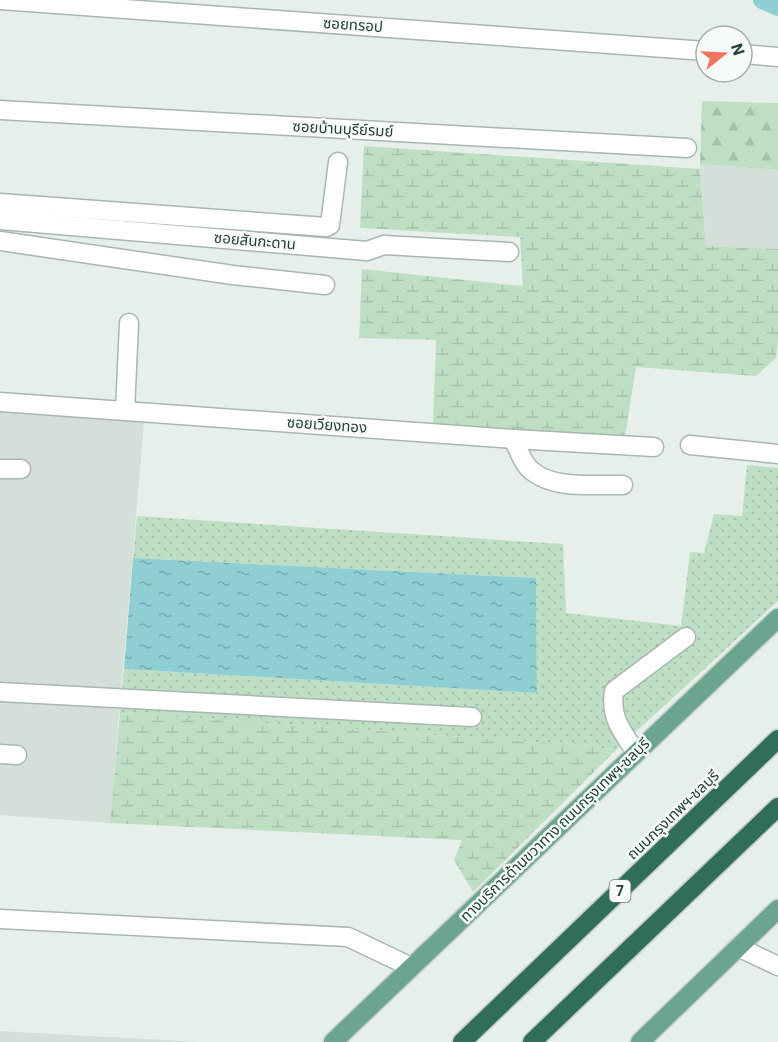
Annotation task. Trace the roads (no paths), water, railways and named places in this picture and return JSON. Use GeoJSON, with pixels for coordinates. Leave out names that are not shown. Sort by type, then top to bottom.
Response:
{"type":"FeatureCollection","features":[{"type":"Feature","properties":{"kind":"highway","name":"ถนนกรุงเทพฯ-ชลบุรี"},"geometry":{"type":"LineString","coordinates":[[462,1042],[778,739]]}},
{"type":"Feature","properties":{"kind":"highway"},"geometry":{"type":"LineString","coordinates":[[532,1042],[778,807]]}},
{"type":"Feature","properties":{"kind":"main road","name":"ทางบริการด้านขวาทาง ถนนกรุงเทพฯ-ชลบุรี"},"geometry":{"type":"LineString","coordinates":[[333,1042],[778,618]]}},
{"type":"Feature","properties":{"kind":"main road"},"geometry":{"type":"LineString","coordinates":[[640,1042],[778,909]]}},
{"type":"Feature","properties":{"kind":"street","name":"ซอยทรอป"},"geometry":{"type":"LineString","coordinates":[[0,0],[694,50]]}},
{"type":"Feature","properties":{"kind":"street"},"geometry":{"type":"LineString","coordinates":[[754,55],[778,57]]}},
{"type":"Feature","properties":{"kind":"street","name":"ซอยบ้านบุรีย์รมย์"},"geometry":{"type":"LineString","coordinates":[[0,110],[687,148]]}},
{"type":"Feature","properties":{"kind":"street"},"geometry":{"type":"LineString","coordinates":[[0,203],[326,227],[330,225],[338,162]]}},
{"type":"Feature","properties":{"kind":"street","name":"ซอยสันกะดาน"},"geometry":{"type":"LineString","coordinates":[[0,220],[367,251],[384,246],[509,252]]}},
{"type":"Feature","properties":{"kind":"street"},"geometry":{"type":"LineString","coordinates":[[0,241],[233,275],[325,285]]}},
{"type":"Feature","properties":{"kind":"street"},"geometry":{"type":"LineString","coordinates":[[126,411],[129,323]]}},
{"type":"Feature","properties":{"kind":"street","name":"ซอยเวียงทอง"},"geometry":{"type":"LineString","coordinates":[[0,402],[654,447]]}},
{"type":"Feature","properties":{"kind":"street"},"geometry":{"type":"LineString","coordinates":[[513,439],[530,470],[544,479],[568,484],[623,485]]}},
{"type":"Feature","properties":{"kind":"street"},"geometry":{"type":"LineString","coordinates":[[690,446],[778,454]]}},
{"type":"Feature","properties":{"kind":"street"},"geometry":{"type":"LineString","coordinates":[[0,469],[21,469]]}},
{"type":"Feature","properties":{"kind":"street"},"geometry":{"type":"LineString","coordinates":[[636,753],[612,708],[614,691],[686,637]]}},
{"type":"Feature","properties":{"kind":"street"},"geometry":{"type":"LineString","coordinates":[[0,692],[472,717]]}},
{"type":"Feature","properties":{"kind":"street"},"geometry":{"type":"LineString","coordinates":[[0,919],[348,937],[411,968]]}},
{"type":"Feature","properties":{"kind":"street"},"geometry":{"type":"LineString","coordinates":[[738,947],[778,966]]}},
{"type":"Feature","properties":{"kind":"water"},"geometry":{"type":"Polygon","coordinates":[[[133,558],[536,578],[537,693],[124,669],[133,558]]]}},
{"type":"Feature","properties":{"kind":"waterway"},"geometry":{"type":"LineString","coordinates":[[762,0],[778,7]]}}]}
